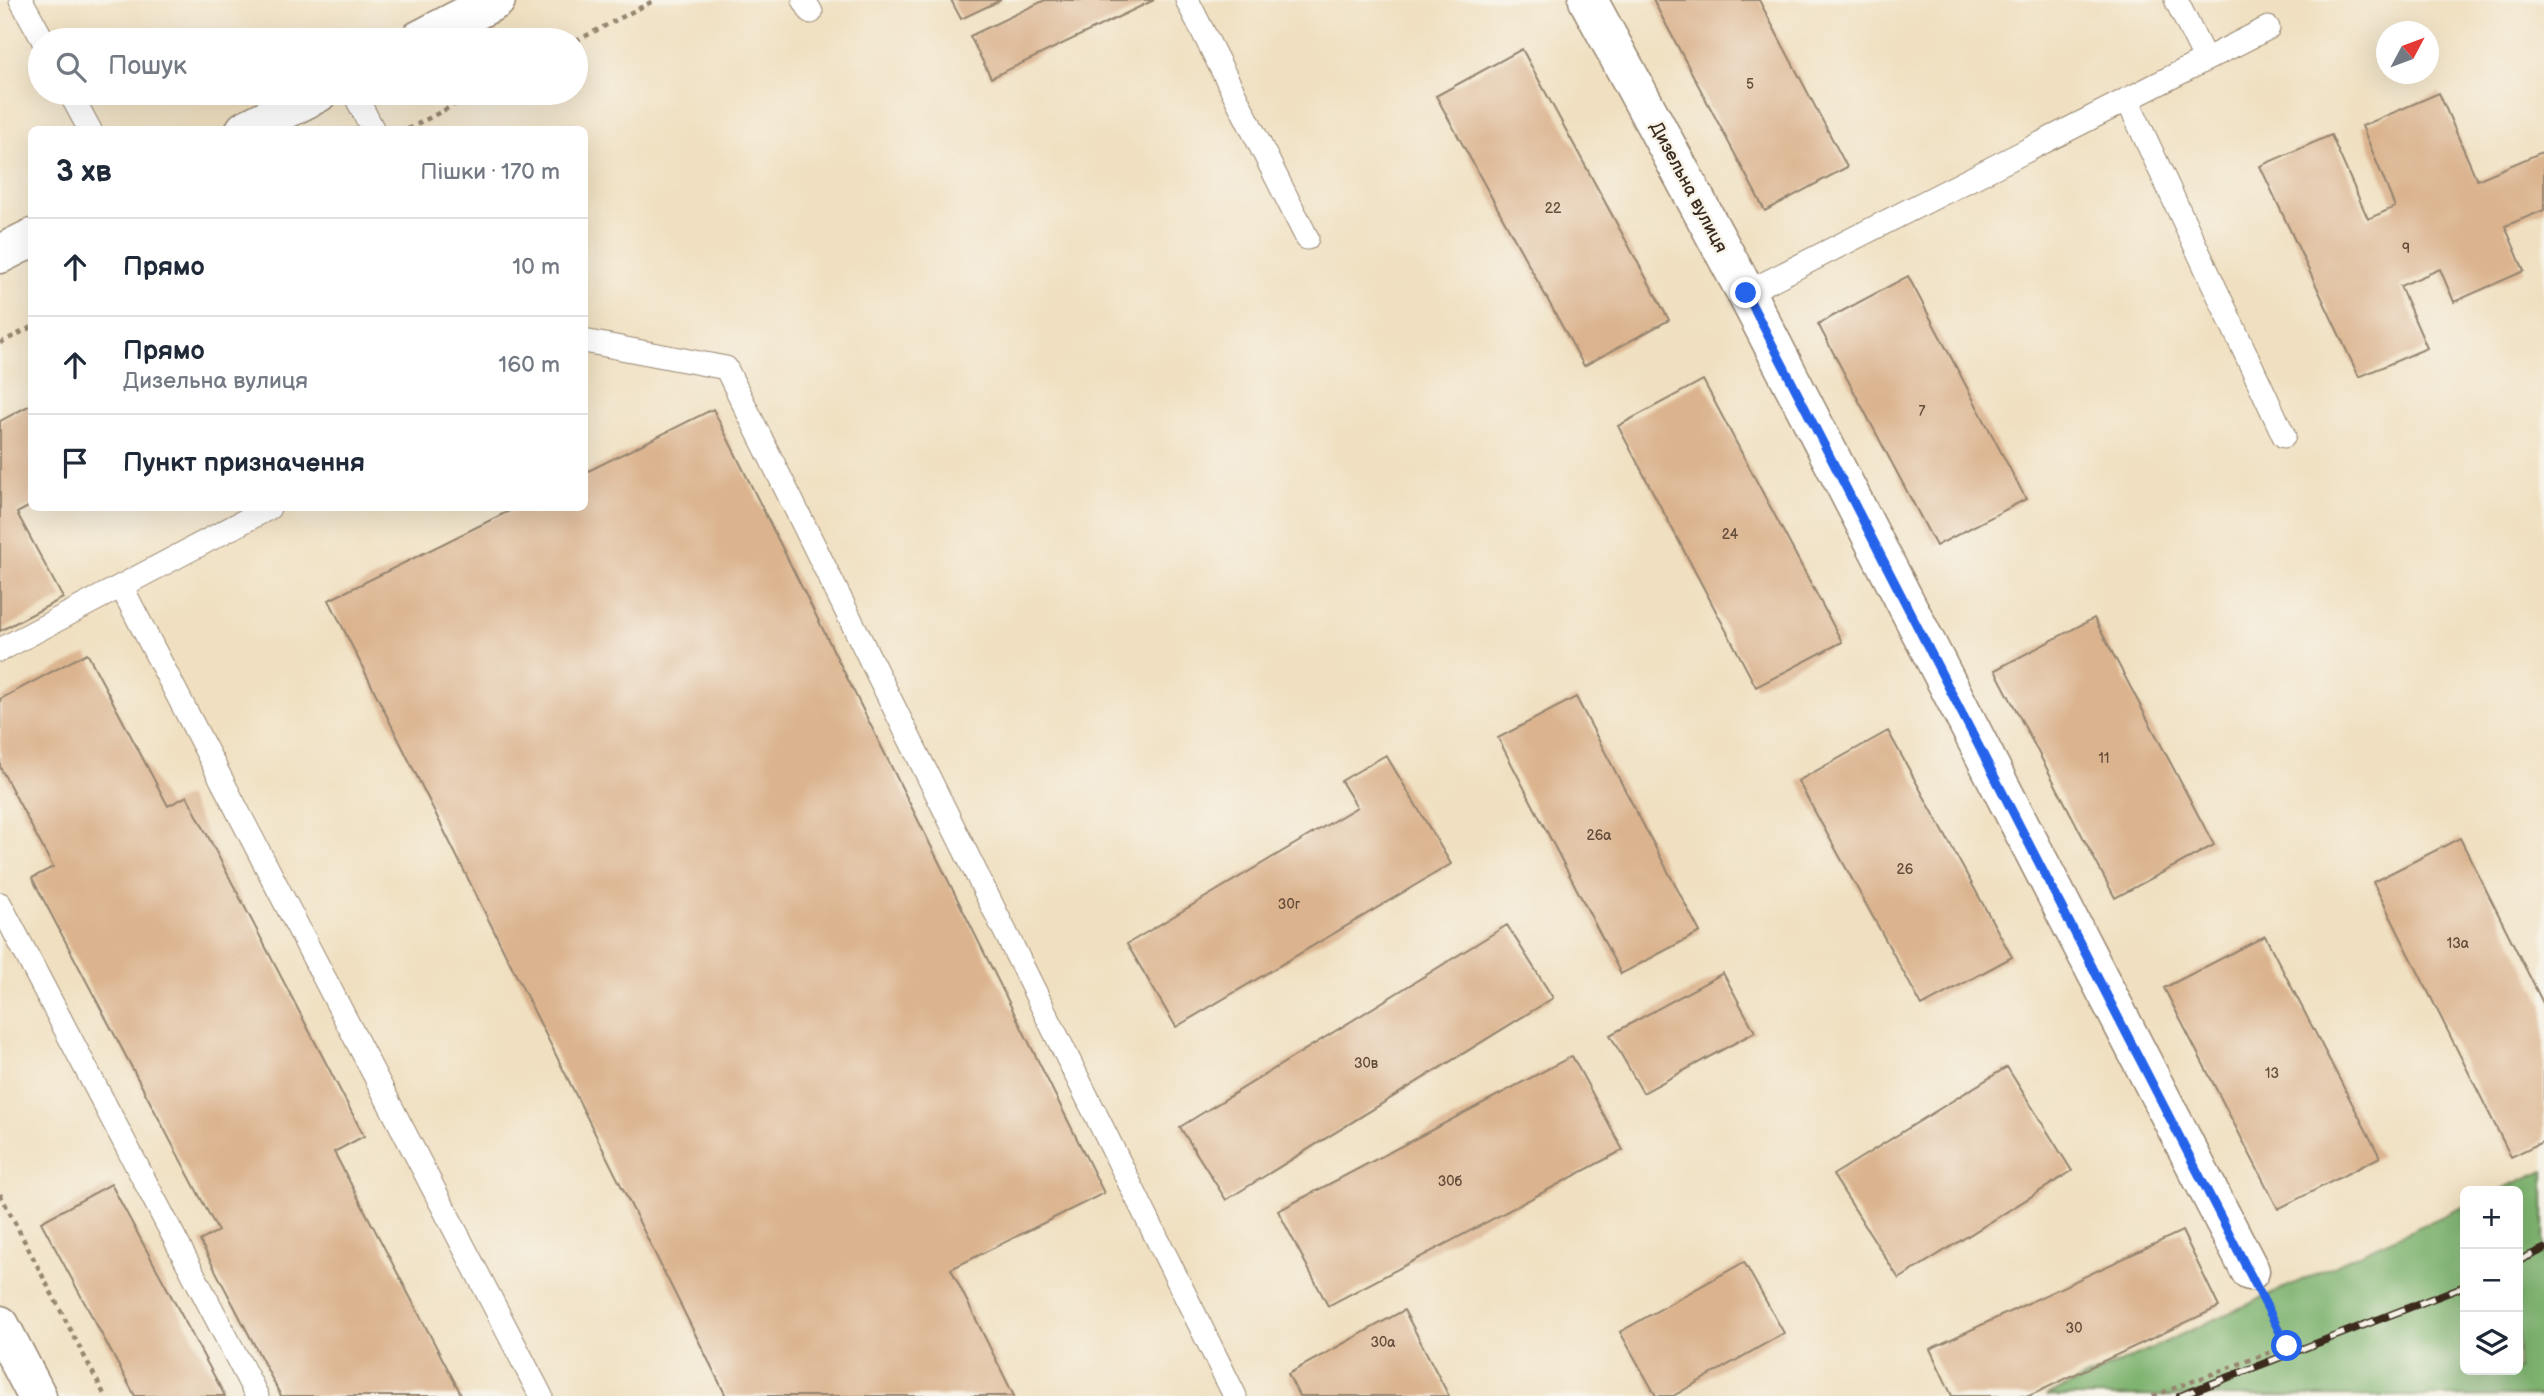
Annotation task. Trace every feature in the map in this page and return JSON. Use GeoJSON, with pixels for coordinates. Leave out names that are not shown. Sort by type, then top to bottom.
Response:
{"type":"FeatureCollection","features":[{"type":"Feature","properties":{"kind":"street","name":"Дизельна вулиця"},"geometry":{"type":"LineString","coordinates":[[1588,0],[1746,293],[2250,1271]]}},
{"type":"Feature","properties":{"kind":"street"},"geometry":{"type":"LineString","coordinates":[[439,28],[477,5]]}},
{"type":"Feature","properties":{"kind":"street"},"geometry":{"type":"LineString","coordinates":[[253,126],[294,105]]}},
{"type":"Feature","properties":{"kind":"street"},"geometry":{"type":"LineString","coordinates":[[0,254],[28,240]]}},
{"type":"Feature","properties":{"kind":"street"},"geometry":{"type":"LineString","coordinates":[[0,1325],[37,1396]]}},
{"type":"Feature","properties":{"kind":"lane"},"geometry":{"type":"LineString","coordinates":[[21,0],[36,28]]}},
{"type":"Feature","properties":{"kind":"lane"},"geometry":{"type":"LineString","coordinates":[[1186,0],[1307,239]]}},
{"type":"Feature","properties":{"kind":"lane"},"geometry":{"type":"LineString","coordinates":[[2176,0],[2205,59]]}},
{"type":"Feature","properties":{"kind":"lane"},"geometry":{"type":"LineString","coordinates":[[1746,293],[2268,28]]}},
{"type":"Feature","properties":{"kind":"lane"},"geometry":{"type":"LineString","coordinates":[[2127,99],[2284,436]]}},
{"type":"Feature","properties":{"kind":"lane"},"geometry":{"type":"LineString","coordinates":[[76,105],[88,126]]}},
{"type":"Feature","properties":{"kind":"lane"},"geometry":{"type":"LineString","coordinates":[[360,105],[371,126]]}},
{"type":"Feature","properties":{"kind":"lane"},"geometry":{"type":"LineString","coordinates":[[588,342],[726,368],[1235,1396]]}},
{"type":"Feature","properties":{"kind":"lane"},"geometry":{"type":"LineString","coordinates":[[0,650],[263,511]]}},
{"type":"Feature","properties":{"kind":"lane"},"geometry":{"type":"LineString","coordinates":[[121,586],[541,1396]]}},
{"type":"Feature","properties":{"kind":"lane"},"geometry":{"type":"LineString","coordinates":[[0,904],[257,1396]]}},
{"type":"Feature","properties":{"kind":"path"},"geometry":{"type":"LineString","coordinates":[[588,35],[655,0]]}},
{"type":"Feature","properties":{"kind":"path"},"geometry":{"type":"LineString","coordinates":[[415,126],[454,105]]}},
{"type":"Feature","properties":{"kind":"path"},"geometry":{"type":"LineString","coordinates":[[0,343],[28,329]]}},
{"type":"Feature","properties":{"kind":"path"},"geometry":{"type":"LineString","coordinates":[[0,1194],[105,1396]]}},
{"type":"Feature","properties":{"kind":"path"},"geometry":{"type":"LineString","coordinates":[[2153,1396],[2287,1346],[2250,1271]]}},
{"type":"Feature","properties":{"kind":"green space"},"geometry":{"type":"Polygon","coordinates":[[[2544,1170],[2544,1396],[2046,1396],[2460,1208],[2460,1375],[2523,1375],[2523,1186],[2508,1186],[2544,1170]]]}},
{"type":"Feature","properties":{"kind":"building"},"geometry":{"type":"Polygon","coordinates":[[[951,0],[1001,0],[961,19],[951,0]]]}},
{"type":"Feature","properties":{"kind":"building"},"geometry":{"type":"Polygon","coordinates":[[[1045,0],[1154,0],[991,78],[970,36],[1045,0]]]}},
{"type":"Feature","properties":{"kind":"building"},"geometry":{"type":"Polygon","coordinates":[[[1653,0],[1759,0],[1847,167],[1765,211],[1653,0]]]}},
{"type":"Feature","properties":{"kind":"building"},"geometry":{"type":"Polygon","coordinates":[[[1522,49],[1669,320],[1584,366],[1436,96],[1522,49]]]}},
{"type":"Feature","properties":{"kind":"building"},"geometry":{"type":"Polygon","coordinates":[[[2439,93],[2477,180],[2542,152],[2544,210],[2505,226],[2524,271],[2454,302],[2440,269],[2400,286],[2427,348],[2359,377],[2260,166],[2331,135],[2368,219],[2395,207],[2362,126],[2439,93]]]}},
{"type":"Feature","properties":{"kind":"building"},"geometry":{"type":"Polygon","coordinates":[[[1908,276],[2026,499],[1936,546],[1818,324],[1908,276]]]}},
{"type":"Feature","properties":{"kind":"building"},"geometry":{"type":"Polygon","coordinates":[[[1703,380],[1842,642],[1756,687],[1618,426],[1703,380]]]}},
{"type":"Feature","properties":{"kind":"building"},"geometry":{"type":"Polygon","coordinates":[[[28,406],[28,507],[17,513],[63,598],[0,631],[0,421],[28,406]]]}},
{"type":"Feature","properties":{"kind":"building"},"geometry":{"type":"Polygon","coordinates":[[[713,409],[1104,1193],[951,1269],[1014,1396],[726,1396],[329,600],[509,511],[588,511],[588,471],[713,409]]]}},
{"type":"Feature","properties":{"kind":"building"},"geometry":{"type":"Polygon","coordinates":[[[2094,618],[2214,845],[2115,898],[1995,670],[2094,618]]]}},
{"type":"Feature","properties":{"kind":"building"},"geometry":{"type":"Polygon","coordinates":[[[87,653],[168,806],[187,796],[364,1136],[334,1152],[462,1396],[281,1396],[200,1241],[218,1231],[32,878],[53,867],[0,767],[0,699],[87,653]]]}},
{"type":"Feature","properties":{"kind":"building"},"geometry":{"type":"Polygon","coordinates":[[[1576,697],[1700,932],[1621,974],[1498,738],[1576,697]]]}},
{"type":"Feature","properties":{"kind":"building"},"geometry":{"type":"Polygon","coordinates":[[[1888,731],[2012,957],[1922,1006],[1798,781],[1888,731]]]}},
{"type":"Feature","properties":{"kind":"building"},"geometry":{"type":"Polygon","coordinates":[[[1386,755],[1451,864],[1176,1027],[1127,944],[1357,807],[1341,781],[1386,755]]]}},
{"type":"Feature","properties":{"kind":"building"},"geometry":{"type":"Polygon","coordinates":[[[2460,838],[2544,1005],[2544,1141],[2511,1157],[2373,882],[2460,838]]]}},
{"type":"Feature","properties":{"kind":"building"},"geometry":{"type":"Polygon","coordinates":[[[1507,925],[1553,998],[1226,1200],[1180,1127],[1507,925]]]}},
{"type":"Feature","properties":{"kind":"building"},"geometry":{"type":"Polygon","coordinates":[[[2265,936],[2380,1157],[2278,1209],[2164,988],[2265,936]]]}},
{"type":"Feature","properties":{"kind":"building"},"geometry":{"type":"Polygon","coordinates":[[[1723,973],[1755,1032],[1643,1093],[1610,1035],[1723,973]]]}},
{"type":"Feature","properties":{"kind":"building"},"geometry":{"type":"Polygon","coordinates":[[[1572,1056],[1623,1150],[1328,1306],[1278,1211],[1572,1056]]]}},
{"type":"Feature","properties":{"kind":"building"},"geometry":{"type":"Polygon","coordinates":[[[2007,1067],[2072,1171],[1899,1279],[1833,1175],[2007,1067]]]}},
{"type":"Feature","properties":{"kind":"building"},"geometry":{"type":"Polygon","coordinates":[[[111,1184],[225,1396],[135,1396],[41,1222],[111,1184]]]}},
{"type":"Feature","properties":{"kind":"building"},"geometry":{"type":"Polygon","coordinates":[[[2182,1231],[2219,1307],[2029,1396],[1952,1396],[1930,1349],[2182,1231]]]}},
{"type":"Feature","properties":{"kind":"building"},"geometry":{"type":"Polygon","coordinates":[[[1744,1262],[1784,1333],[1673,1396],[1656,1396],[1620,1332],[1744,1262]]]}},
{"type":"Feature","properties":{"kind":"building"},"geometry":{"type":"Polygon","coordinates":[[[1404,1310],[1449,1396],[1299,1396],[1288,1374],[1404,1310]]]}},
{"type":"Feature","properties":{"kind":"railway"},"geometry":{"type":"LineString","coordinates":[[2523,1259],[2544,1249]]}},
{"type":"Feature","properties":{"kind":"railway"},"geometry":{"type":"LineString","coordinates":[[2180,1396],[2460,1288]]}},
{"type":"Feature","properties":{"kind":"route"},"geometry":{"type":"LineString","coordinates":[[1746,293],[2287,1346]]}}]}
